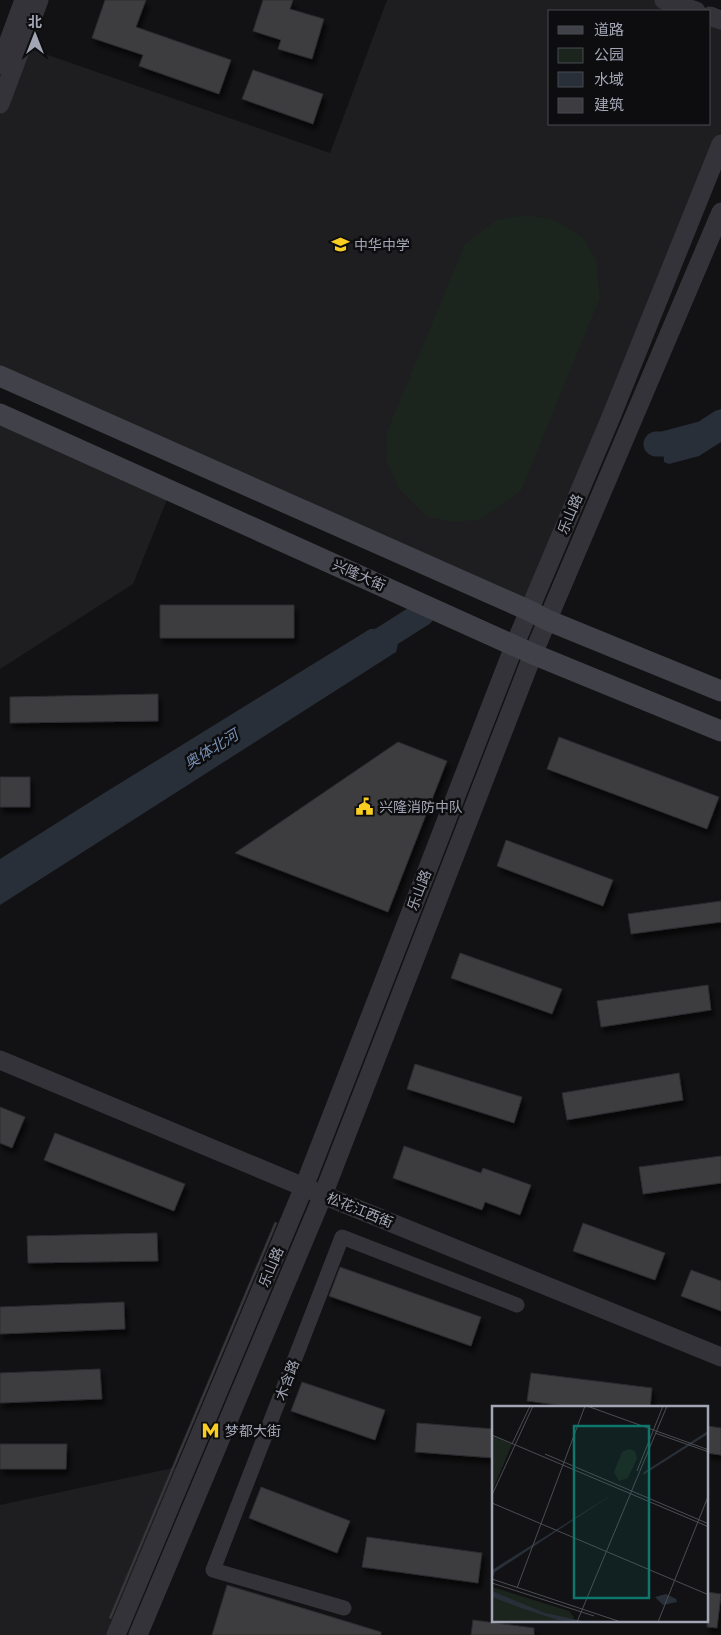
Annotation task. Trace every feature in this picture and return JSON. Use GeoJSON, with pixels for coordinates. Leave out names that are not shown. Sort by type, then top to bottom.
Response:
{"type":"FeatureCollection","features":[{"type":"Feature","properties":{"kind":"main road"},"geometry":{"type":"LineString","coordinates":[[0,376],[539,616],[721,691]]}},
{"type":"Feature","properties":{"kind":"main road","name":"兴隆大街"},"geometry":{"type":"LineString","coordinates":[[0,414],[524,649],[721,731]]}},
{"type":"Feature","properties":{"kind":"street"},"geometry":{"type":"LineString","coordinates":[[0,65],[24,0]]}},
{"type":"Feature","properties":{"kind":"street"},"geometry":{"type":"LineString","coordinates":[[0,104],[39,0]]}},
{"type":"Feature","properties":{"kind":"street"},"geometry":{"type":"LineString","coordinates":[[664,0],[693,10]]}},
{"type":"Feature","properties":{"kind":"street","name":"乐山路"},"geometry":{"type":"LineString","coordinates":[[539,616],[615,408],[721,144]]}},
{"type":"Feature","properties":{"kind":"street","name":"乐山路"},"geometry":{"type":"LineString","coordinates":[[116,1635],[304,1187],[524,649],[719,223]]}},
{"type":"Feature","properties":{"kind":"street","name":"乐山路"},"geometry":{"type":"LineString","coordinates":[[138,1635],[323,1195],[524,649]]}},
{"type":"Feature","properties":{"kind":"street","name":"松花江西街"},"geometry":{"type":"LineString","coordinates":[[0,1060],[323,1195],[721,1357]]}},
{"type":"Feature","properties":{"kind":"street","name":"木含路"},"geometry":{"type":"LineString","coordinates":[[344,1608],[213,1570],[342,1237],[517,1306]]}},
{"type":"Feature","properties":{"kind":"shaded area","name":"中华中学"},"geometry":{"type":"Polygon","coordinates":[[[387,0],[664,0],[693,10],[548,10],[548,125],[711,125],[711,16],[721,20],[721,143],[528,615],[0,377],[0,104],[22,46],[330,153],[387,0]]]}},
{"type":"Feature","properties":{"kind":"shaded area"},"geometry":{"type":"Polygon","coordinates":[[[0,414],[170,492],[133,584],[0,669],[0,414]]]}},
{"type":"Feature","properties":{"kind":"shaded area"},"geometry":{"type":"Polygon","coordinates":[[[187,1465],[116,1635],[0,1635],[0,1505],[187,1465]]]}},
{"type":"Feature","properties":{"kind":"green space"},"geometry":{"type":"Polygon","coordinates":[[[525,215],[552,219],[582,237],[596,259],[600,298],[521,491],[479,520],[454,522],[428,517],[398,487],[387,462],[386,434],[465,244],[496,220],[525,215]]]}},
{"type":"Feature","properties":{"kind":"water"},"geometry":{"type":"Polygon","coordinates":[[[721,409],[721,442],[699,456],[669,464],[664,462],[663,444],[675,432],[693,426],[721,409]]]}},
{"type":"Feature","properties":{"kind":"water"},"geometry":{"type":"Polygon","coordinates":[[[402,628],[396,652],[0,905],[0,859],[370,629],[402,628]]]}},
{"type":"Feature","properties":{"kind":"building"},"geometry":{"type":"Polygon","coordinates":[[[105,0],[146,0],[136,27],[231,60],[219,94],[139,66],[143,55],[92,38],[105,0]]]}},
{"type":"Feature","properties":{"kind":"building"},"geometry":{"type":"Polygon","coordinates":[[[263,0],[293,0],[290,9],[324,19],[312,59],[278,49],[281,40],[253,31],[263,0]]]}},
{"type":"Feature","properties":{"kind":"building"},"geometry":{"type":"Polygon","coordinates":[[[253,70],[323,94],[313,124],[242,99],[253,70]]]}},
{"type":"Feature","properties":{"kind":"building"},"geometry":{"type":"Polygon","coordinates":[[[160,605],[294,605],[294,638],[160,638],[160,605]]]}},
{"type":"Feature","properties":{"kind":"building"},"geometry":{"type":"Polygon","coordinates":[[[158,694],[158,721],[10,723],[10,697],[158,694]]]}},
{"type":"Feature","properties":{"kind":"building"},"geometry":{"type":"Polygon","coordinates":[[[559,737],[719,797],[707,829],[547,769],[559,737]]]}},
{"type":"Feature","properties":{"kind":"building","name":"兴隆消防中队"},"geometry":{"type":"Polygon","coordinates":[[[398,742],[447,761],[388,912],[235,853],[398,742]]]}},
{"type":"Feature","properties":{"kind":"building"},"geometry":{"type":"Polygon","coordinates":[[[0,777],[30,777],[30,807],[0,807],[0,777]]]}},
{"type":"Feature","properties":{"kind":"building"},"geometry":{"type":"Polygon","coordinates":[[[506,840],[613,880],[603,906],[497,866],[506,840]]]}},
{"type":"Feature","properties":{"kind":"building"},"geometry":{"type":"Polygon","coordinates":[[[721,901],[721,922],[631,934],[628,914],[721,901]]]}},
{"type":"Feature","properties":{"kind":"building"},"geometry":{"type":"Polygon","coordinates":[[[460,953],[562,989],[552,1014],[451,978],[460,953]]]}},
{"type":"Feature","properties":{"kind":"building"},"geometry":{"type":"Polygon","coordinates":[[[708,985],[711,1010],[601,1027],[597,1001],[708,985]]]}},
{"type":"Feature","properties":{"kind":"building"},"geometry":{"type":"Polygon","coordinates":[[[415,1064],[522,1097],[514,1123],[407,1089],[415,1064]]]}},
{"type":"Feature","properties":{"kind":"building"},"geometry":{"type":"Polygon","coordinates":[[[679,1073],[683,1100],[567,1120],[562,1093],[679,1073]]]}},
{"type":"Feature","properties":{"kind":"building"},"geometry":{"type":"Polygon","coordinates":[[[0,1107],[25,1117],[12,1148],[0,1143],[0,1107]]]}},
{"type":"Feature","properties":{"kind":"building"},"geometry":{"type":"Polygon","coordinates":[[[55,1133],[185,1184],[174,1211],[44,1160],[55,1133]]]}},
{"type":"Feature","properties":{"kind":"building"},"geometry":{"type":"Polygon","coordinates":[[[404,1146],[481,1173],[483,1168],[531,1185],[520,1215],[485,1202],[482,1210],[393,1178],[404,1146]]]}},
{"type":"Feature","properties":{"kind":"building"},"geometry":{"type":"Polygon","coordinates":[[[721,1156],[721,1183],[643,1194],[639,1167],[721,1156]]]}},
{"type":"Feature","properties":{"kind":"building"},"geometry":{"type":"Polygon","coordinates":[[[275,1222],[277,1223],[111,1619],[109,1618],[275,1222]]]}},
{"type":"Feature","properties":{"kind":"building"},"geometry":{"type":"Polygon","coordinates":[[[583,1223],[665,1253],[655,1280],[573,1251],[583,1223]]]}},
{"type":"Feature","properties":{"kind":"building"},"geometry":{"type":"Polygon","coordinates":[[[157,1233],[158,1261],[28,1263],[27,1236],[157,1233]]]}},
{"type":"Feature","properties":{"kind":"building"},"geometry":{"type":"Polygon","coordinates":[[[340,1267],[481,1317],[471,1346],[329,1296],[340,1267]]]}},
{"type":"Feature","properties":{"kind":"building"},"geometry":{"type":"Polygon","coordinates":[[[691,1270],[721,1281],[721,1311],[681,1296],[691,1270]]]}},
{"type":"Feature","properties":{"kind":"building"},"geometry":{"type":"Polygon","coordinates":[[[124,1302],[125,1329],[0,1334],[0,1307],[124,1302]]]}},
{"type":"Feature","properties":{"kind":"building"},"geometry":{"type":"Polygon","coordinates":[[[100,1369],[102,1399],[0,1403],[0,1373],[100,1369]]]}},
{"type":"Feature","properties":{"kind":"building"},"geometry":{"type":"Polygon","coordinates":[[[531,1373],[652,1388],[650,1406],[566,1406],[527,1401],[531,1373]]]}},
{"type":"Feature","properties":{"kind":"building"},"geometry":{"type":"Polygon","coordinates":[[[302,1382],[385,1410],[375,1440],[291,1411],[302,1382]]]}},
{"type":"Feature","properties":{"kind":"building"},"geometry":{"type":"Polygon","coordinates":[[[417,1423],[492,1429],[492,1458],[415,1452],[417,1423]]]}},
{"type":"Feature","properties":{"kind":"building"},"geometry":{"type":"Polygon","coordinates":[[[708,1426],[721,1428],[721,1455],[708,1453],[708,1426]]]}},
{"type":"Feature","properties":{"kind":"building"},"geometry":{"type":"Polygon","coordinates":[[[0,1444],[67,1444],[66,1469],[0,1469],[0,1444]]]}},
{"type":"Feature","properties":{"kind":"building"},"geometry":{"type":"Polygon","coordinates":[[[261,1487],[350,1521],[337,1553],[249,1518],[261,1487]]]}},
{"type":"Feature","properties":{"kind":"building"},"geometry":{"type":"Polygon","coordinates":[[[367,1537],[482,1553],[478,1583],[362,1567],[367,1537]]]}},
{"type":"Feature","properties":{"kind":"building"},"geometry":{"type":"Polygon","coordinates":[[[227,1585],[381,1632],[381,1635],[212,1635],[227,1585]]]}},
{"type":"Feature","properties":{"kind":"building"},"geometry":{"type":"Polygon","coordinates":[[[708,1592],[721,1594],[717,1628],[707,1627],[708,1592]]]}},
{"type":"Feature","properties":{"kind":"building"},"geometry":{"type":"Polygon","coordinates":[[[473,1620],[534,1628],[534,1635],[471,1635],[473,1620]]]}},
{"type":"Feature","properties":{"kind":"waterway","name":"奥体北河"},"geometry":{"type":"LineString","coordinates":[[656,444],[663,444],[704,433],[721,422]]}},
{"type":"Feature","properties":{"kind":"waterway","name":"奥体北河"},"geometry":{"type":"LineString","coordinates":[[373,645],[422,614]]}},
{"type":"Feature","properties":{"kind":"place","name":"中华中学"},"geometry":{"type":"Point","coordinates":[340,245]}},
{"type":"Feature","properties":{"kind":"place","name":"兴隆消防中队"},"geometry":{"type":"Point","coordinates":[365,807]}},
{"type":"Feature","properties":{"kind":"place","name":"梦都大街"},"geometry":{"type":"Point","coordinates":[211,1431]}}]}
